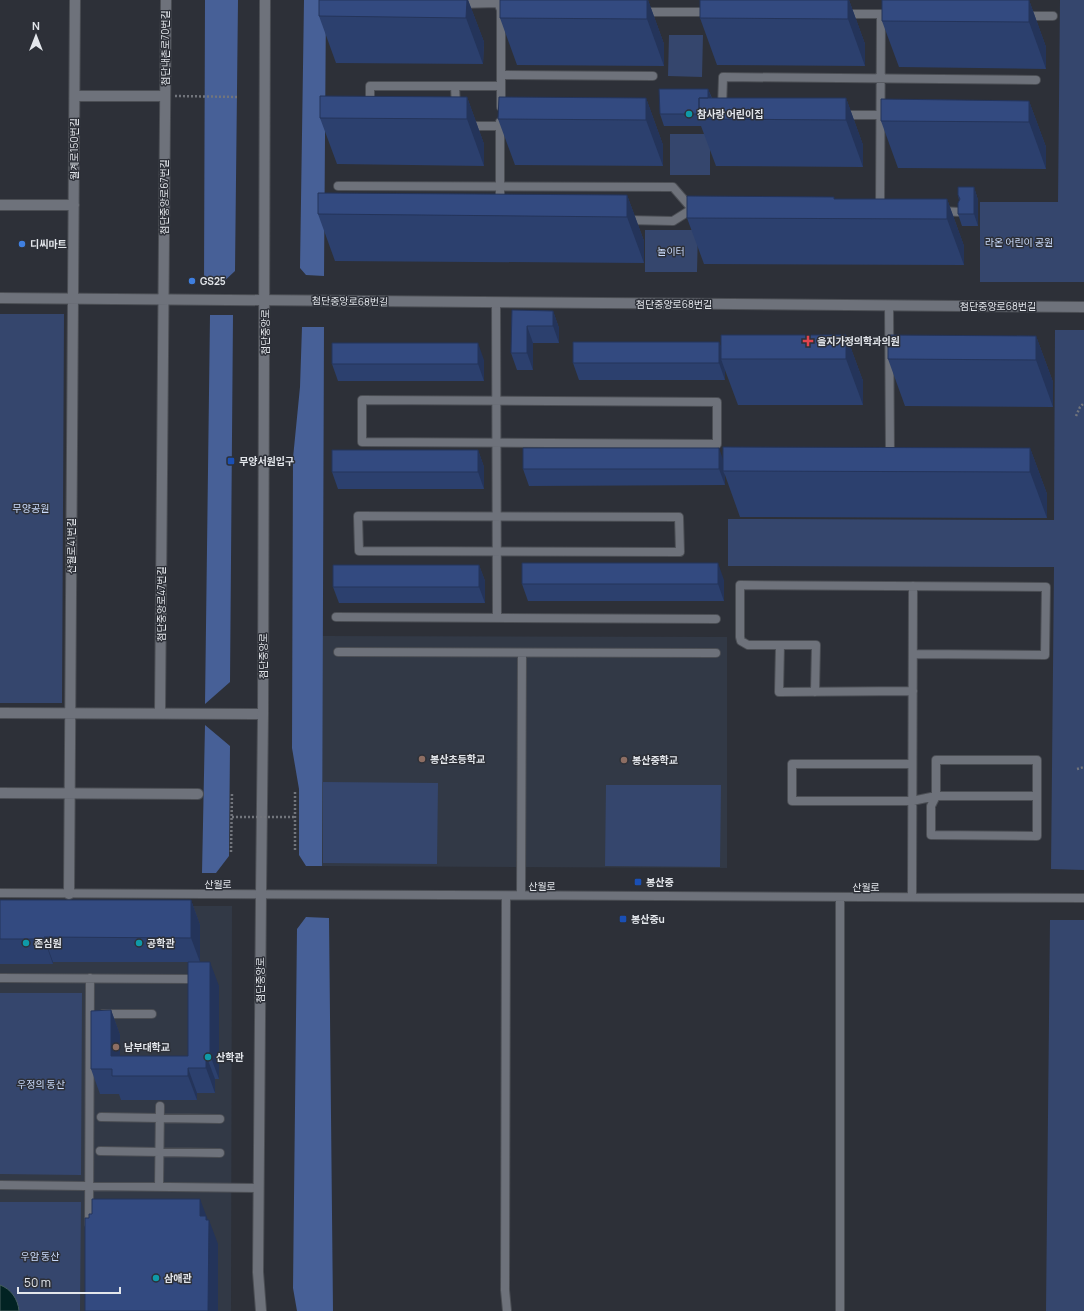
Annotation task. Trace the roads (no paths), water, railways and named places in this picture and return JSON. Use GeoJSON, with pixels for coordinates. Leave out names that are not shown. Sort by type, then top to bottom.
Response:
{"type":"FeatureCollection","features":[{"type":"Feature","properties":{"kind":"street","name":"월계로150번길"},"geometry":{"type":"LineString","coordinates":[[73,298],[76,0]]}},
{"type":"Feature","properties":{"kind":"street","name":"첨단내촌로70번길"},"geometry":{"type":"LineString","coordinates":[[165,96],[166,0]]}},
{"type":"Feature","properties":{"kind":"street","name":"첨단중앙로"},"geometry":{"type":"LineString","coordinates":[[261,1311],[258,1272],[263,714],[265,0]]}},
{"type":"Feature","properties":{"kind":"street"},"geometry":{"type":"LineString","coordinates":[[75,96],[165,96]]}},
{"type":"Feature","properties":{"kind":"street","name":"첨단중앙로67번길"},"geometry":{"type":"LineString","coordinates":[[162,494],[165,96]]}},
{"type":"Feature","properties":{"kind":"street"},"geometry":{"type":"LineString","coordinates":[[0,205],[74,206]]}},
{"type":"Feature","properties":{"kind":"street"},"geometry":{"type":"LineString","coordinates":[[0,298],[265,300]]}},
{"type":"Feature","properties":{"kind":"street","name":"산월로41번길"},"geometry":{"type":"LineString","coordinates":[[69,894],[73,298]]}},
{"type":"Feature","properties":{"kind":"street","name":"첨단중앙로68번길"},"geometry":{"type":"LineString","coordinates":[[265,300],[1084,307]]}},
{"type":"Feature","properties":{"kind":"street","name":"첨단중앙로47번길"},"geometry":{"type":"LineString","coordinates":[[160,713],[162,494]]}},
{"type":"Feature","properties":{"kind":"street"},"geometry":{"type":"LineString","coordinates":[[0,713],[263,714]]}},
{"type":"Feature","properties":{"kind":"street"},"geometry":{"type":"LineString","coordinates":[[0,793],[198,794]]}},
{"type":"Feature","properties":{"kind":"lane"},"geometry":{"type":"LineString","coordinates":[[452,4],[501,6],[501,86],[504,115],[500,126],[500,213]]}},
{"type":"Feature","properties":{"kind":"lane"},"geometry":{"type":"LineString","coordinates":[[635,12],[722,12]]}},
{"type":"Feature","properties":{"kind":"lane"},"geometry":{"type":"LineString","coordinates":[[832,14],[897,14]]}},
{"type":"Feature","properties":{"kind":"lane"},"geometry":{"type":"LineString","coordinates":[[880,210],[882,78],[881,14]]}},
{"type":"Feature","properties":{"kind":"lane"},"geometry":{"type":"LineString","coordinates":[[1014,16],[1053,16]]}},
{"type":"Feature","properties":{"kind":"lane"},"geometry":{"type":"LineString","coordinates":[[501,75],[653,76]]}},
{"type":"Feature","properties":{"kind":"lane"},"geometry":{"type":"LineString","coordinates":[[730,114],[722,114],[723,76],[1036,80]]}},
{"type":"Feature","properties":{"kind":"lane"},"geometry":{"type":"LineString","coordinates":[[371,112],[370,86],[501,86]]}},
{"type":"Feature","properties":{"kind":"lane"},"geometry":{"type":"LineString","coordinates":[[455,86],[452,99],[456,113]]}},
{"type":"Feature","properties":{"kind":"lane"},"geometry":{"type":"LineString","coordinates":[[833,115],[904,116]]}},
{"type":"Feature","properties":{"kind":"lane"},"geometry":{"type":"LineString","coordinates":[[456,126],[500,126]]}},
{"type":"Feature","properties":{"kind":"lane"},"geometry":{"type":"LineString","coordinates":[[338,186],[673,187],[692,209]]}},
{"type":"Feature","properties":{"kind":"lane"},"geometry":{"type":"LineString","coordinates":[[618,220],[673,221],[692,209],[707,209]]}},
{"type":"Feature","properties":{"kind":"lane"},"geometry":{"type":"LineString","coordinates":[[935,211],[959,212]]}},
{"type":"Feature","properties":{"kind":"lane"},"geometry":{"type":"LineString","coordinates":[[496,303],[497,618]]}},
{"type":"Feature","properties":{"kind":"lane"},"geometry":{"type":"LineString","coordinates":[[889,306],[890,466]]}},
{"type":"Feature","properties":{"kind":"lane"},"geometry":{"type":"LineString","coordinates":[[362,400],[496,401],[717,402],[716,444],[362,442],[362,400]]}},
{"type":"Feature","properties":{"kind":"lane"},"geometry":{"type":"LineString","coordinates":[[358,516],[497,516],[679,517],[680,552],[359,551],[358,516]]}},
{"type":"Feature","properties":{"kind":"lane"},"geometry":{"type":"LineString","coordinates":[[815,692],[816,645],[748,645],[741,640],[740,585],[1046,587],[1046,655],[913,654]]}},
{"type":"Feature","properties":{"kind":"lane"},"geometry":{"type":"LineString","coordinates":[[912,897],[913,586]]}},
{"type":"Feature","properties":{"kind":"lane"},"geometry":{"type":"LineString","coordinates":[[336,617],[716,619]]}},
{"type":"Feature","properties":{"kind":"lane"},"geometry":{"type":"LineString","coordinates":[[780,645],[779,692],[913,691]]}},
{"type":"Feature","properties":{"kind":"lane"},"geometry":{"type":"LineString","coordinates":[[338,652],[716,653]]}},
{"type":"Feature","properties":{"kind":"lane"},"geometry":{"type":"LineString","coordinates":[[521,896],[522,653]]}},
{"type":"Feature","properties":{"kind":"lane"},"geometry":{"type":"LineString","coordinates":[[936,760],[1037,760],[1037,836],[931,835],[931,806],[936,796],[936,760]]}},
{"type":"Feature","properties":{"kind":"lane"},"geometry":{"type":"LineString","coordinates":[[912,764],[792,764],[792,801],[912,801],[936,796],[1037,796]]}},
{"type":"Feature","properties":{"kind":"lane","name":"산월로"},"geometry":{"type":"LineString","coordinates":[[0,893],[1084,898]]}},
{"type":"Feature","properties":{"kind":"lane"},"geometry":{"type":"LineString","coordinates":[[506,896],[505,1290],[507,1311]]}},
{"type":"Feature","properties":{"kind":"lane"},"geometry":{"type":"LineString","coordinates":[[840,897],[840,1311]]}},
{"type":"Feature","properties":{"kind":"lane"},"geometry":{"type":"LineString","coordinates":[[0,978],[191,979]]}},
{"type":"Feature","properties":{"kind":"lane"},"geometry":{"type":"LineString","coordinates":[[89,1233],[90,978]]}},
{"type":"Feature","properties":{"kind":"lane"},"geometry":{"type":"LineString","coordinates":[[90,1014],[152,1014]]}},
{"type":"Feature","properties":{"kind":"lane"},"geometry":{"type":"LineString","coordinates":[[159,1187],[160,1106]]}},
{"type":"Feature","properties":{"kind":"lane"},"geometry":{"type":"LineString","coordinates":[[101,1117],[220,1119]]}},
{"type":"Feature","properties":{"kind":"lane"},"geometry":{"type":"LineString","coordinates":[[100,1151],[220,1153]]}},
{"type":"Feature","properties":{"kind":"lane"},"geometry":{"type":"LineString","coordinates":[[0,1185],[259,1188]]}},
{"type":"Feature","properties":{"kind":"place","name":"참사랑 어린이집"},"geometry":{"type":"Point","coordinates":[689,114]}},
{"type":"Feature","properties":{"kind":"place","name":"디씨마트"},"geometry":{"type":"Point","coordinates":[22,244]}},
{"type":"Feature","properties":{"kind":"place","name":"GS25"},"geometry":{"type":"Point","coordinates":[192,281]}},
{"type":"Feature","properties":{"kind":"place","name":"을지가정의학과의원"},"geometry":{"type":"Point","coordinates":[808,341]}},
{"type":"Feature","properties":{"kind":"place","name":"무양서원입구"},"geometry":{"type":"Point","coordinates":[231,461]}},
{"type":"Feature","properties":{"kind":"place","name":"봉산초등학교"},"geometry":{"type":"Point","coordinates":[422,759]}},
{"type":"Feature","properties":{"kind":"place","name":"봉산중학교"},"geometry":{"type":"Point","coordinates":[624,760]}},
{"type":"Feature","properties":{"kind":"place","name":"봉산중"},"geometry":{"type":"Point","coordinates":[638,882]}},
{"type":"Feature","properties":{"kind":"place","name":"봉산중u"},"geometry":{"type":"Point","coordinates":[623,919]}},
{"type":"Feature","properties":{"kind":"place","name":"존심원"},"geometry":{"type":"Point","coordinates":[26,943]}},
{"type":"Feature","properties":{"kind":"place","name":"공학관"},"geometry":{"type":"Point","coordinates":[139,943]}},
{"type":"Feature","properties":{"kind":"place","name":"남부대학교"},"geometry":{"type":"Point","coordinates":[116,1047]}},
{"type":"Feature","properties":{"kind":"place","name":"산학관"},"geometry":{"type":"Point","coordinates":[208,1057]}},
{"type":"Feature","properties":{"kind":"place","name":"삼애관"},"geometry":{"type":"Point","coordinates":[156,1278]}},
{"type":"Feature","properties":{"kind":"park label","name":"라온 어린이 공원"},"geometry":{"type":"Point","coordinates":[1019,242]}},
{"type":"Feature","properties":{"kind":"park label","name":"놀이터"},"geometry":{"type":"Point","coordinates":[671,251]}},
{"type":"Feature","properties":{"kind":"park label","name":"무양공원"},"geometry":{"type":"Point","coordinates":[31,508]}},
{"type":"Feature","properties":{"kind":"park label","name":"우정의 동산"},"geometry":{"type":"Point","coordinates":[41,1084]}},
{"type":"Feature","properties":{"kind":"park label","name":"우암 동산"},"geometry":{"type":"Point","coordinates":[40,1256]}}]}
